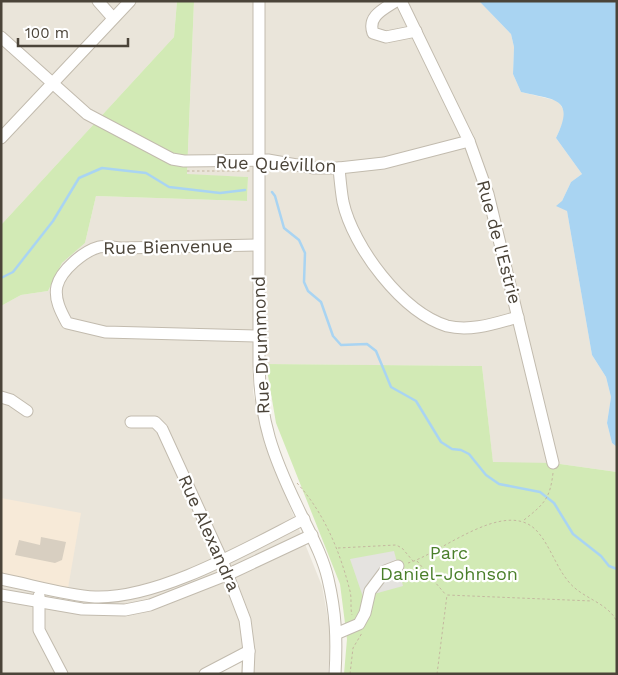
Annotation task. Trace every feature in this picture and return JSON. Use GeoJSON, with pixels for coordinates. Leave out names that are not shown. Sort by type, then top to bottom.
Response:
{"type":"FeatureCollection","features":[{"type":"Feature","properties":{"kind":"street"},"geometry":{"type":"LineString","coordinates":[[98,1],[113,18]]}},
{"type":"Feature","properties":{"kind":"street"},"geometry":{"type":"LineString","coordinates":[[1,138],[130,1]]}},
{"type":"Feature","properties":{"kind":"street","name":"Rue Drummond"},"geometry":{"type":"LineString","coordinates":[[259,1],[258,246],[262,415],[270,444],[312,536],[328,578],[338,633],[335,674]]}},
{"type":"Feature","properties":{"kind":"street"},"geometry":{"type":"LineString","coordinates":[[396,1],[373,18],[371,25],[373,33],[386,37],[416,31]]}},
{"type":"Feature","properties":{"kind":"street","name":"Rue de l'Estrie"},"geometry":{"type":"LineString","coordinates":[[401,1],[469,141],[488,194],[552,463]]}},
{"type":"Feature","properties":{"kind":"street","name":"Rue Quévillon"},"geometry":{"type":"LineString","coordinates":[[1,37],[87,114],[172,159],[184,161],[258,160],[314,168],[339,168],[384,163],[469,141]]}},
{"type":"Feature","properties":{"kind":"street"},"geometry":{"type":"LineString","coordinates":[[339,168],[343,202],[357,239],[369,259],[408,302],[426,316],[448,326],[470,328],[518,317]]}},
{"type":"Feature","properties":{"kind":"street","name":"Rue Bienvenue"},"geometry":{"type":"LineString","coordinates":[[258,246],[122,248],[101,246],[86,252],[65,273],[57,286],[58,305],[67,323],[104,332],[259,336]]}},
{"type":"Feature","properties":{"kind":"street"},"geometry":{"type":"LineString","coordinates":[[1,396],[12,400],[27,411]]}},
{"type":"Feature","properties":{"kind":"street","name":"Rue Alexandra"},"geometry":{"type":"LineString","coordinates":[[131,422],[155,422],[162,429],[229,574],[245,620],[249,651],[248,674]]}},
{"type":"Feature","properties":{"kind":"street"},"geometry":{"type":"LineString","coordinates":[[1,579],[76,595],[123,595],[146,591],[222,560],[304,519]]}},
{"type":"Feature","properties":{"kind":"street"},"geometry":{"type":"LineString","coordinates":[[1,595],[38,603],[82,609],[125,610],[150,605],[229,574],[312,536]]}},
{"type":"Feature","properties":{"kind":"street"},"geometry":{"type":"LineString","coordinates":[[338,633],[358,624],[365,613],[370,591],[385,571],[398,566]]}},
{"type":"Feature","properties":{"kind":"street"},"geometry":{"type":"LineString","coordinates":[[42,587],[38,603],[40,630],[62,674]]}},
{"type":"Feature","properties":{"kind":"street"},"geometry":{"type":"LineString","coordinates":[[205,674],[249,651]]}},
{"type":"Feature","properties":{"kind":"path"},"geometry":{"type":"LineString","coordinates":[[524,521],[538,509],[551,493],[552,463]]}},
{"type":"Feature","properties":{"kind":"path"},"geometry":{"type":"LineString","coordinates":[[292,477],[310,498],[331,533],[350,591],[352,615],[356,620]]}},
{"type":"Feature","properties":{"kind":"path"},"geometry":{"type":"LineString","coordinates":[[337,548],[396,545],[413,562],[482,527],[504,521],[524,521],[540,534],[568,581],[583,596],[608,609],[617,622]]}},
{"type":"Feature","properties":{"kind":"path"},"geometry":{"type":"LineString","coordinates":[[417,561],[447,595],[593,601]]}},
{"type":"Feature","properties":{"kind":"path"},"geometry":{"type":"LineString","coordinates":[[438,674],[447,595]]}},
{"type":"Feature","properties":{"kind":"path"},"geometry":{"type":"LineString","coordinates":[[350,674],[354,648],[362,632],[361,628]]}},
{"type":"Feature","properties":{"kind":"shaded area"},"geometry":{"type":"Polygon","coordinates":[[[1,1],[177,1],[174,37],[1,225],[1,1]]]}},
{"type":"Feature","properties":{"kind":"shaded area"},"geometry":{"type":"Polygon","coordinates":[[[194,1],[479,1],[511,34],[514,47],[513,74],[521,92],[558,101],[563,109],[565,118],[556,138],[582,174],[571,182],[562,201],[567,211],[592,355],[606,377],[611,397],[607,423],[612,443],[617,447],[617,472],[553,463],[493,463],[482,366],[253,364],[253,392],[265,445],[322,586],[331,636],[328,674],[241,674],[242,653],[199,674],[1,674],[1,306],[21,295],[48,291],[62,263],[85,243],[96,196],[247,201],[248,177],[187,175],[194,1]]]}},
{"type":"Feature","properties":{"kind":"shaded area"},"geometry":{"type":"Polygon","coordinates":[[[1,498],[81,513],[68,588],[1,574],[1,498]]]}},
{"type":"Feature","properties":{"kind":"shaded area"},"geometry":{"type":"Polygon","coordinates":[[[394,551],[403,586],[363,597],[350,559],[394,551]]]}},
{"type":"Feature","properties":{"kind":"green space"},"geometry":{"type":"Polygon","coordinates":[[[177,1],[194,1],[187,174],[248,177],[247,201],[96,196],[85,243],[62,263],[48,291],[21,295],[1,306],[1,225],[174,37],[177,1]]]}},
{"type":"Feature","properties":{"kind":"green space","name":"Parc Daniel-Johnson"},"geometry":{"type":"Polygon","coordinates":[[[266,364],[482,366],[493,462],[553,463],[617,472],[617,674],[344,674],[347,639],[340,584],[276,423],[266,364]]]}},
{"type":"Feature","properties":{"kind":"water"},"geometry":{"type":"Polygon","coordinates":[[[479,1],[617,1],[617,447],[612,443],[607,423],[611,397],[606,377],[592,355],[567,211],[556,206],[562,201],[571,182],[582,174],[556,138],[564,115],[562,108],[552,99],[521,92],[513,74],[514,47],[511,34],[479,1]]]}},
{"type":"Feature","properties":{"kind":"building"},"geometry":{"type":"Polygon","coordinates":[[[41,537],[66,542],[62,560],[55,563],[15,555],[19,540],[40,545],[41,537]]]}},
{"type":"Feature","properties":{"kind":"waterway"},"geometry":{"type":"LineString","coordinates":[[1,278],[13,272],[53,221],[79,178],[102,168],[146,173],[169,187],[220,193],[245,190]]}},
{"type":"Feature","properties":{"kind":"waterway"},"geometry":{"type":"LineString","coordinates":[[272,192],[275,196],[284,228],[299,240],[305,253],[304,282],[308,291],[321,302],[333,336],[341,345],[367,344],[376,351],[391,387],[416,401],[441,442],[452,449],[461,450],[469,454],[486,475],[499,484],[540,492],[554,503],[573,534],[601,556],[609,566],[617,569]]}}]}
